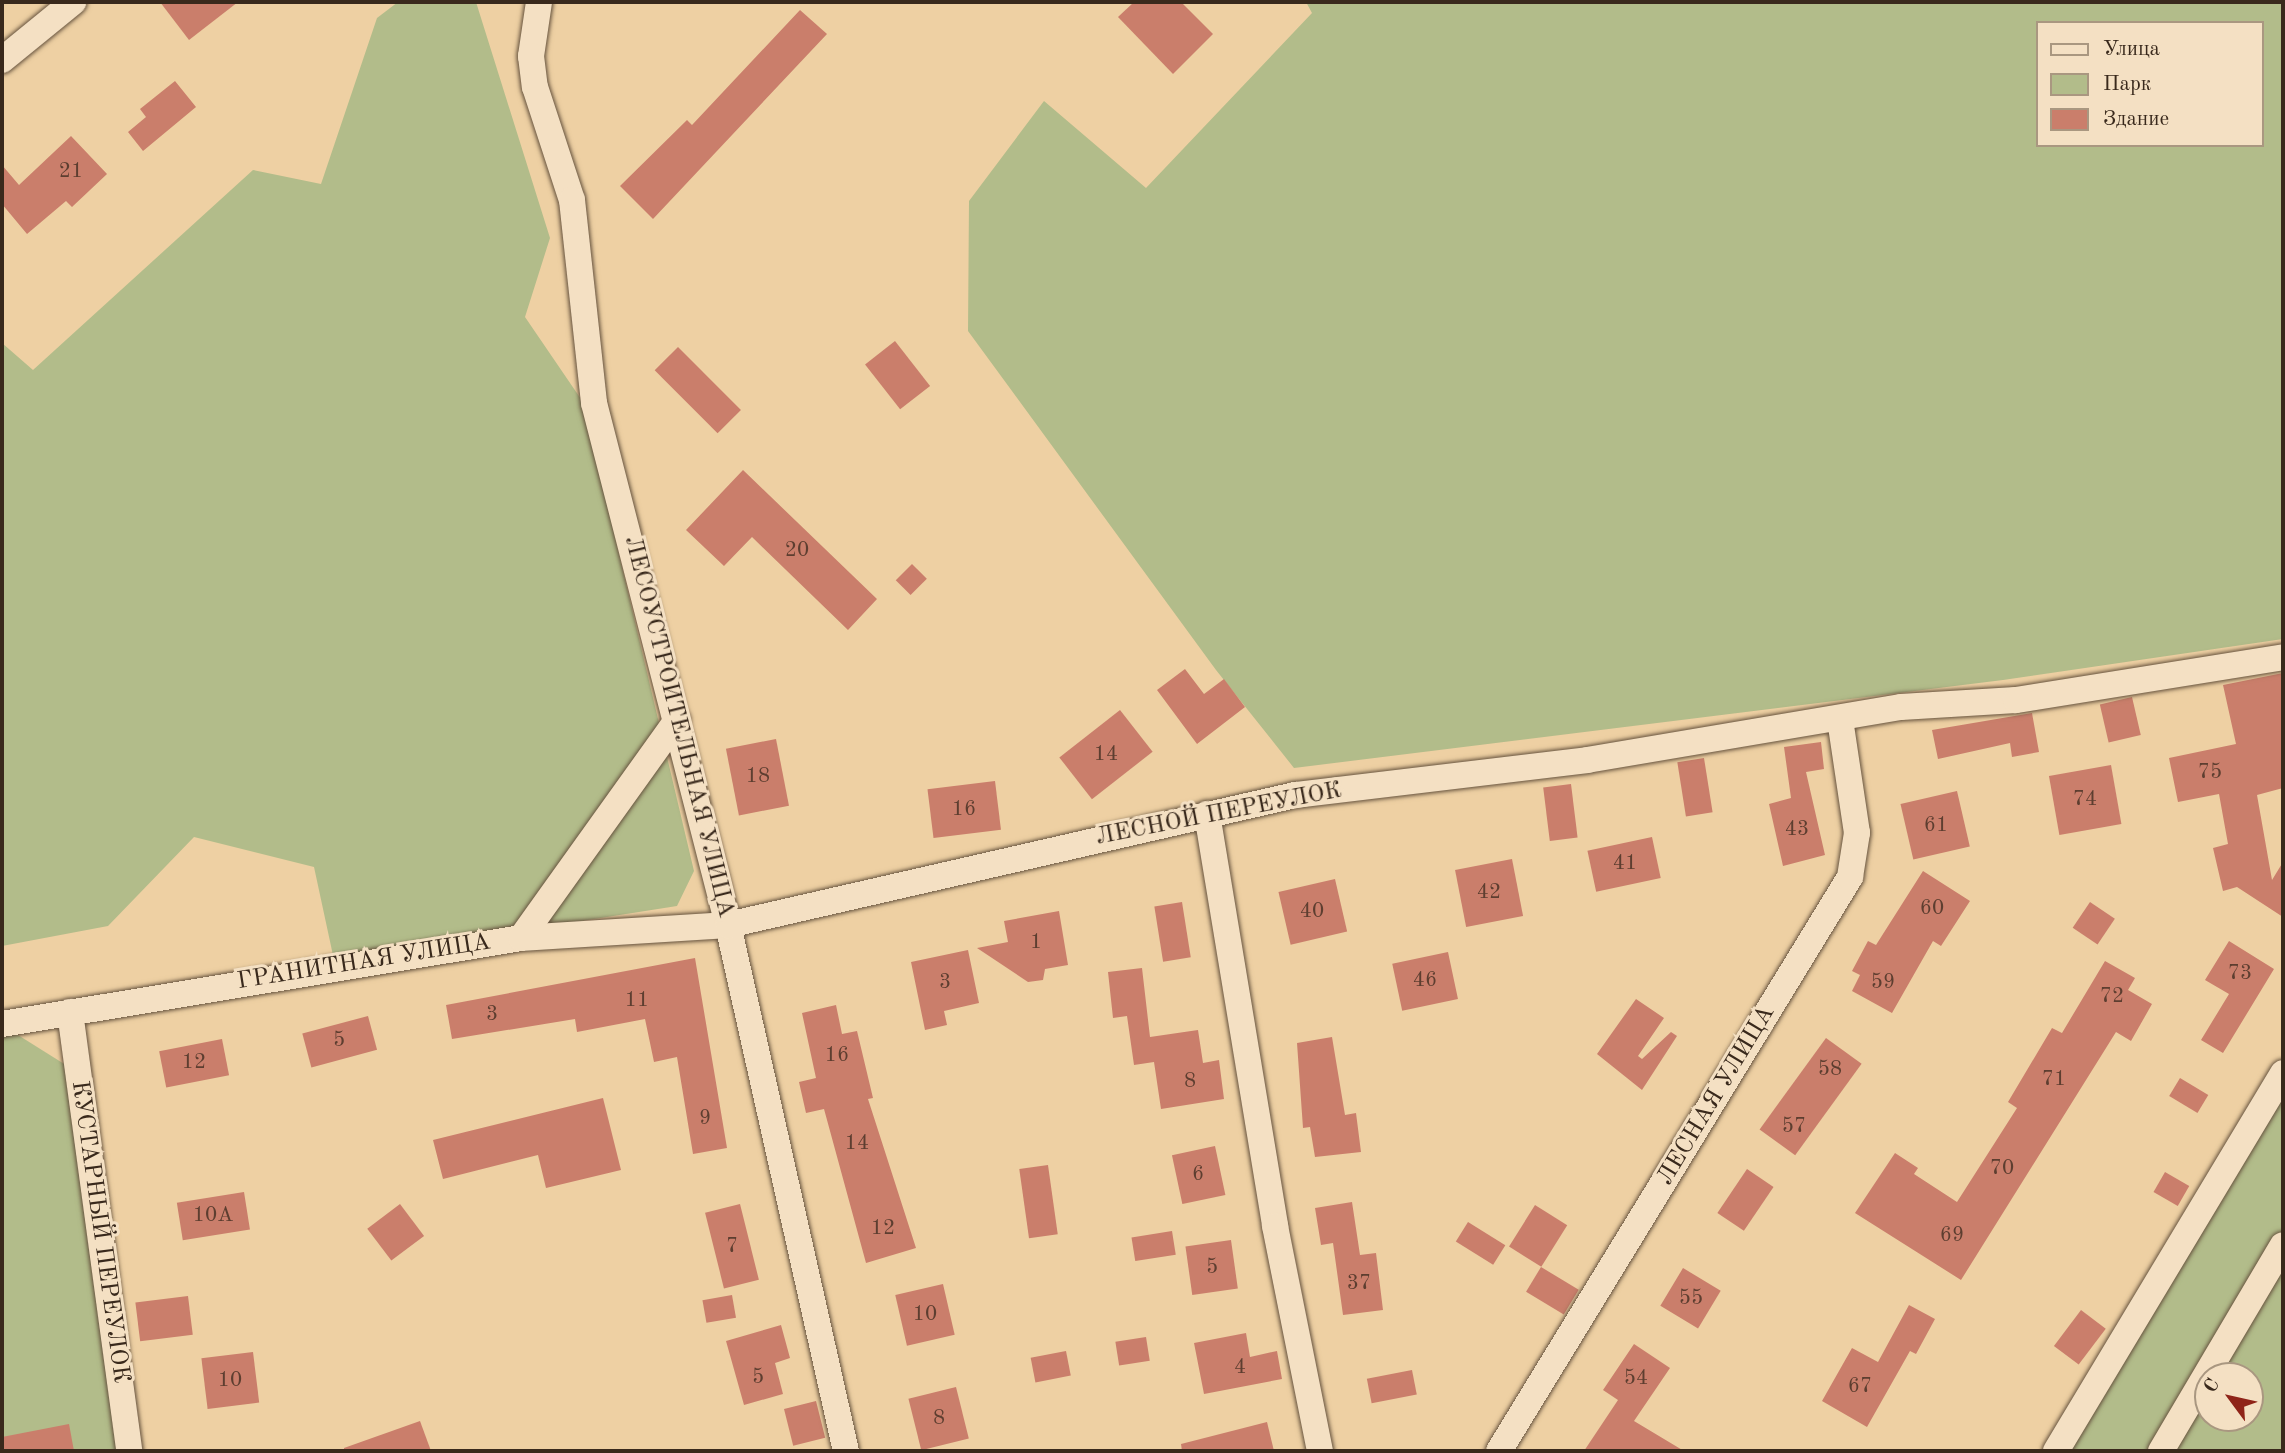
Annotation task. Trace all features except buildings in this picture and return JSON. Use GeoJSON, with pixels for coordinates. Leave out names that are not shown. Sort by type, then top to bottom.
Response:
{"type":"FeatureCollection","features":[{"type":"Feature","properties":{"kind":"street"},"geometry":{"type":"LineString","coordinates":[[2,60],[73,2]]}},
{"type":"Feature","properties":{"kind":"street","name":"ЛЕСОУСТРОИТЕЛЬНАЯ УЛИЦА"},"geometry":{"type":"LineString","coordinates":[[539,2],[531,56],[535,88],[572,200],[594,403],[729,925],[846,1451]]}},
{"type":"Feature","properties":{"kind":"street","name":"ЛЕСНОЙ ПЕРЕУЛОК"},"geometry":{"type":"LineString","coordinates":[[729,925],[1295,795],[1587,760],[1901,707],[2016,700],[2283,657]]}},
{"type":"Feature","properties":{"kind":"street","name":"ЛЕСНАЯ УЛИЦА"},"geometry":{"type":"LineString","coordinates":[[1499,1451],[1850,877],[1857,833],[1840,719]]}},
{"type":"Feature","properties":{"kind":"street"},"geometry":{"type":"LineString","coordinates":[[521,938],[677,720]]}},
{"type":"Feature","properties":{"kind":"street"},"geometry":{"type":"LineString","coordinates":[[1207,814],[1275,1226],[1320,1451]]}},
{"type":"Feature","properties":{"kind":"street","name":"ГРАНИТНАЯ УЛИЦА"},"geometry":{"type":"LineString","coordinates":[[2,1024],[521,938],[729,925]]}},
{"type":"Feature","properties":{"kind":"street","name":"КУСТАРНЫЙ ПЕРЕУЛОК"},"geometry":{"type":"LineString","coordinates":[[70,1012],[129,1451]]}},
{"type":"Feature","properties":{"kind":"street"},"geometry":{"type":"LineString","coordinates":[[2056,1451],[2283,1073]]}},
{"type":"Feature","properties":{"kind":"street"},"geometry":{"type":"LineString","coordinates":[[2161,1451],[2283,1245]]}},
{"type":"Feature","properties":{"kind":"green space"},"geometry":{"type":"Polygon","coordinates":[[[398,2],[476,2],[550,238],[525,317],[583,402],[694,871],[677,906],[334,960],[314,867],[194,837],[108,926],[2,946],[2,343],[33,370],[253,170],[321,184],[377,18],[398,2]]]}},
{"type":"Feature","properties":{"kind":"green space"},"geometry":{"type":"Polygon","coordinates":[[[1306,2],[2283,2],[2283,639],[2003,680],[1294,768],[1216,670],[968,331],[969,201],[1044,101],[1146,188],[1312,13],[1306,2]]]}},
{"type":"Feature","properties":{"kind":"green space"},"geometry":{"type":"Polygon","coordinates":[[[2,1025],[77,1072],[129,1451],[2,1451],[2,1025]]]}},
{"type":"Feature","properties":{"kind":"green space"},"geometry":{"type":"Polygon","coordinates":[[[2283,1082],[2283,1451],[2058,1451],[2283,1082]]]}}]}
